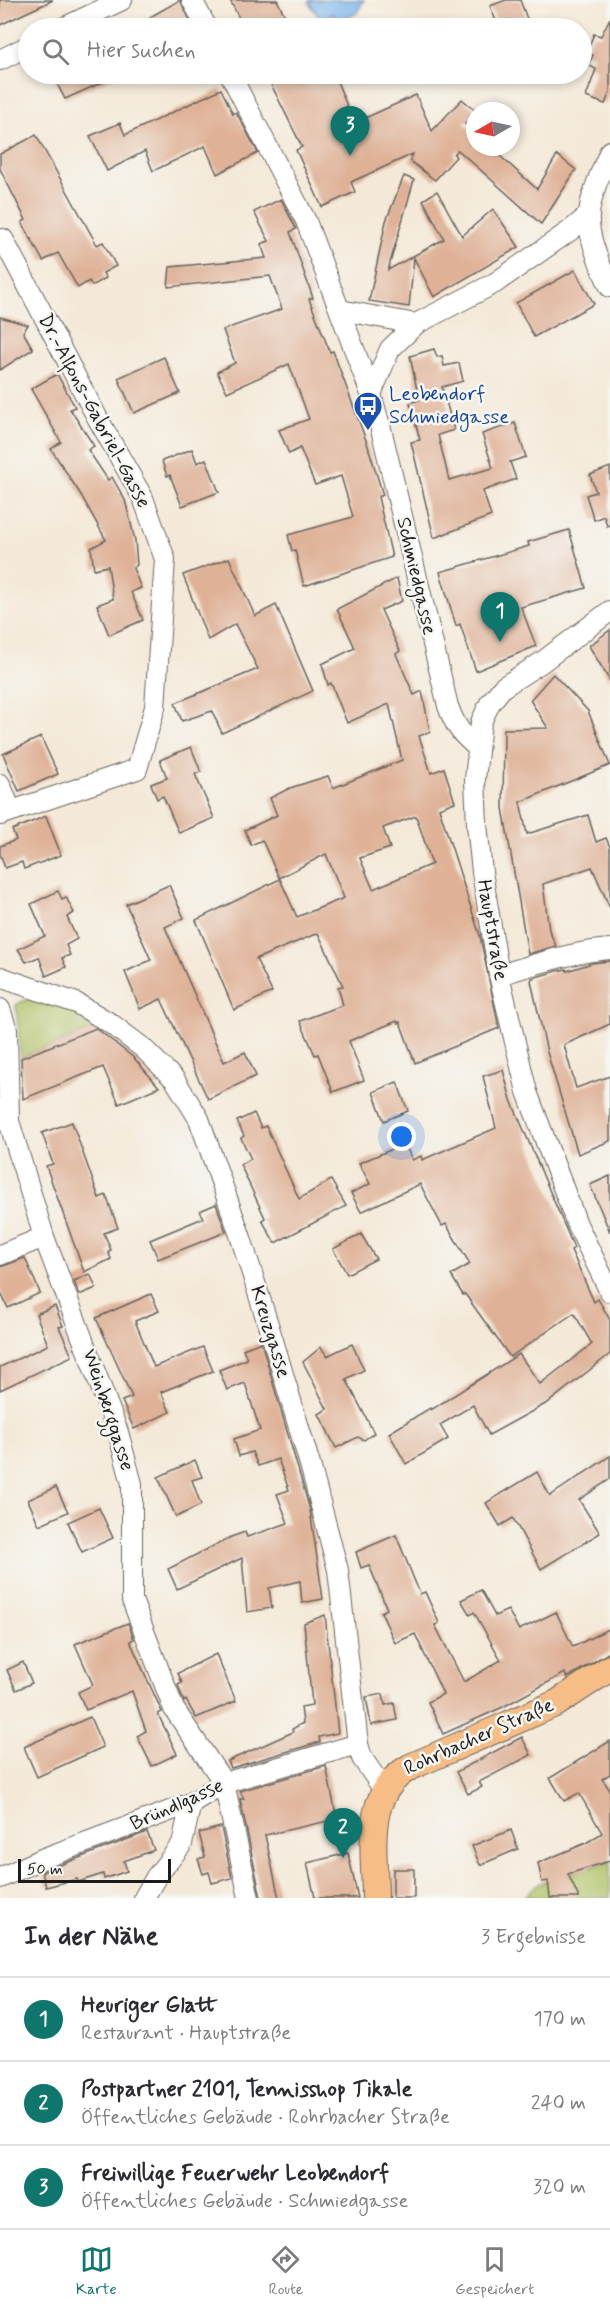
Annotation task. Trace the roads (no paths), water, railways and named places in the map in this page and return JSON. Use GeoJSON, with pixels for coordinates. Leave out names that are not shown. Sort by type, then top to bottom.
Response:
{"type":"FeatureCollection","features":[{"type":"Feature","properties":{"kind":"main road","name":"Rohrbacher Straße"},"geometry":{"type":"LineString","coordinates":[[375,1898],[375,1818],[384,1790],[390,1780],[410,1767],[557,1703],[610,1668]]}},
{"type":"Feature","properties":{"kind":"street"},"geometry":{"type":"LineString","coordinates":[[84,18],[122,0]]}},
{"type":"Feature","properties":{"kind":"street"},"geometry":{"type":"LineString","coordinates":[[192,0],[202,18]]}},
{"type":"Feature","properties":{"kind":"street"},"geometry":{"type":"LineString","coordinates":[[0,60],[18,51]]}},
{"type":"Feature","properties":{"kind":"street","name":"Schmiedgasse"},"geometry":{"type":"LineString","coordinates":[[235,84],[306,221],[371,394],[396,484],[448,706],[461,734],[478,748]]}},
{"type":"Feature","properties":{"kind":"street"},"geometry":{"type":"LineString","coordinates":[[610,151],[598,180],[589,215],[598,259],[610,287]]}},
{"type":"Feature","properties":{"kind":"street"},"geometry":{"type":"LineString","coordinates":[[371,394],[390,350],[416,324],[495,282],[589,215]]}},
{"type":"Feature","properties":{"kind":"street","name":"Dr.-Alfons-Gabriel-Gasse"},"geometry":{"type":"LineString","coordinates":[[0,241],[3,239],[92,408],[143,498],[165,559],[155,707],[137,769],[6,813]]}},
{"type":"Feature","properties":{"kind":"street"},"geometry":{"type":"LineString","coordinates":[[340,310],[416,324]]}},
{"type":"Feature","properties":{"kind":"street","name":"Hauptstraße"},"geometry":{"type":"LineString","coordinates":[[610,611],[542,662],[503,687],[485,712],[475,780],[477,824],[499,975],[530,1103],[577,1224],[610,1292]]}},
{"type":"Feature","properties":{"kind":"street"},"geometry":{"type":"LineString","coordinates":[[0,784],[6,813]]}},
{"type":"Feature","properties":{"kind":"street"},"geometry":{"type":"LineString","coordinates":[[499,975],[563,956],[589,950],[610,949]]}},
{"type":"Feature","properties":{"kind":"street","name":"Kreuzgasse"},"geometry":{"type":"LineString","coordinates":[[0,977],[76,1003],[110,1023],[143,1048],[175,1080],[199,1119],[240,1235],[311,1468],[338,1570],[358,1744],[362,1758],[384,1790]]}},
{"type":"Feature","properties":{"kind":"street","name":"Weinberggasse"},"geometry":{"type":"LineString","coordinates":[[0,1009],[7,1030],[9,1121],[44,1237],[110,1410],[132,1484],[132,1600],[174,1709],[224,1783]]}},
{"type":"Feature","properties":{"kind":"street"},"geometry":{"type":"LineString","coordinates":[[0,1255],[44,1237]]}},
{"type":"Feature","properties":{"kind":"street","name":"Bründlgasse"},"geometry":{"type":"LineString","coordinates":[[0,1878],[44,1858],[191,1803],[224,1783],[358,1744]]}},
{"type":"Feature","properties":{"kind":"street"},"geometry":{"type":"LineString","coordinates":[[224,1783],[249,1898]]}},
{"type":"Feature","properties":{"kind":"street"},"geometry":{"type":"LineString","coordinates":[[144,1898],[156,1877],[182,1844],[191,1803]]}},
{"type":"Feature","properties":{"kind":"water"},"geometry":{"type":"Polygon","coordinates":[[[310,0],[364,0],[356,14],[345,18],[336,18],[333,13],[320,18],[309,3],[310,0]]]}},
{"type":"Feature","properties":{"kind":"place","name":"Freiwillige Feuerwehr Leobendorf"},"geometry":{"type":"Point","coordinates":[350,156]}},
{"type":"Feature","properties":{"kind":"place","name":"Leobendorf Schmiedgasse"},"geometry":{"type":"Point","coordinates":[368,432]}},
{"type":"Feature","properties":{"kind":"place","name":"Heuriger Glatt"},"geometry":{"type":"Point","coordinates":[500,642]}},
{"type":"Feature","properties":{"kind":"place","name":"Postpartner 2101, Tennisshop Tikale"},"geometry":{"type":"Point","coordinates":[343,1858]}}]}
